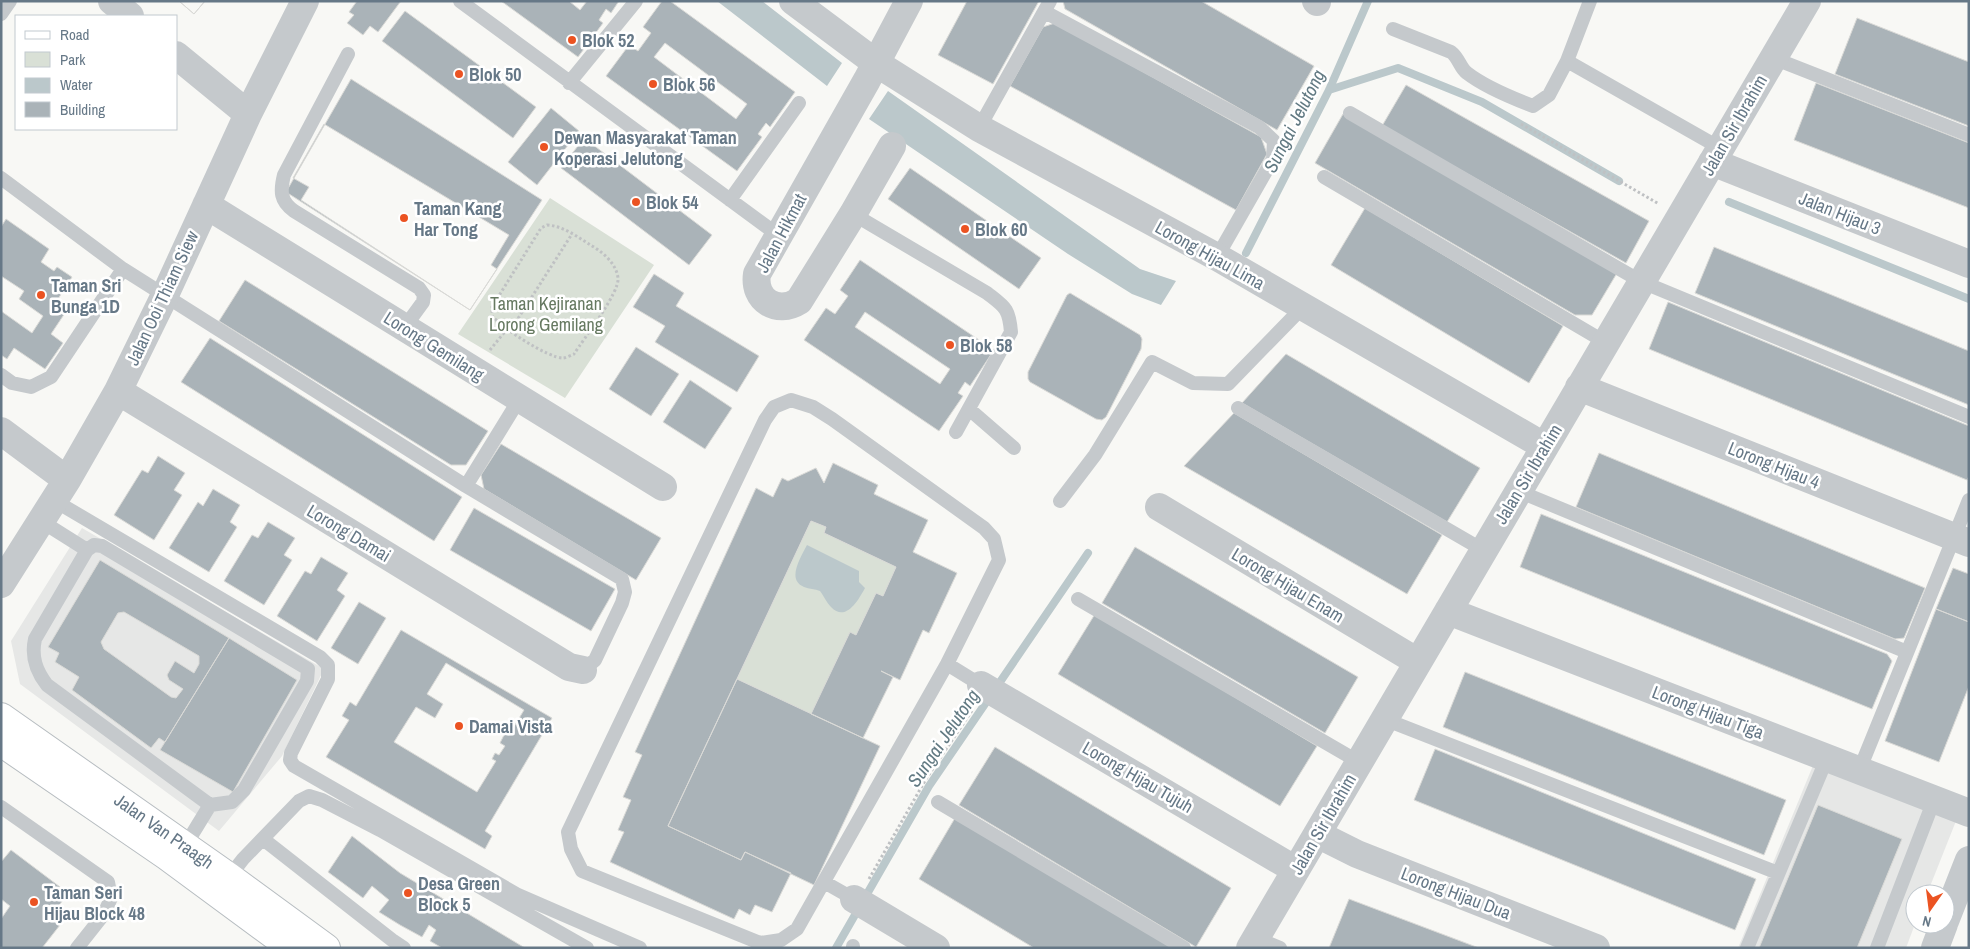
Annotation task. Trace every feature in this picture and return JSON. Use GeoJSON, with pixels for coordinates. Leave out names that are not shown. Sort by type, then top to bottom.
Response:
{"type":"FeatureCollection","features":[{"type":"Feature","properties":{"kind":"main road","name":"Jalan Van Praagh"},"geometry":{"type":"LineString","coordinates":[[1,716],[230,877],[326,948]]}},
{"type":"Feature","properties":{"kind":"main road","name":"Jalan Van Praagh"},"geometry":{"type":"LineString","coordinates":[[1,742],[166,856],[292,948]]}},
{"type":"Feature","properties":{"kind":"street"},"geometry":{"type":"LineString","coordinates":[[112,1],[129,15]]}},
{"type":"Feature","properties":{"kind":"street","name":"Jalan Ooi Thiam Siew"},"geometry":{"type":"LineString","coordinates":[[1,584],[55,501],[118,391],[165,295],[248,114],[305,1]]}},
{"type":"Feature","properties":{"kind":"street","name":"Lorong Hijau Lima"},"geometry":{"type":"LineString","coordinates":[[793,1],[871,72],[979,128],[1217,257],[1544,446]]}},
{"type":"Feature","properties":{"kind":"street","name":"Jalan Hikmat"},"geometry":{"type":"LineString","coordinates":[[892,146],[853,214],[799,300],[792,305],[782,307],[772,305],[765,300],[759,294],[756,281],[757,274],[909,1]]}},
{"type":"Feature","properties":{"kind":"street","name":"Jalan Sir Ibrahim"},"geometry":{"type":"LineString","coordinates":[[1262,944],[1296,870],[1605,342],[1681,217],[1806,1]]}},
{"type":"Feature","properties":{"kind":"street"},"geometry":{"type":"LineString","coordinates":[[178,57],[248,114]]}},
{"type":"Feature","properties":{"kind":"street","name":"Jalan Hijau 3"},"geometry":{"type":"LineString","coordinates":[[1716,155],[1969,264]]}},
{"type":"Feature","properties":{"kind":"street","name":"Lorong Gemilang"},"geometry":{"type":"LineString","coordinates":[[206,205],[662,487]]}},
{"type":"Feature","properties":{"kind":"street","name":"Lorong Hijau 4"},"geometry":{"type":"LineString","coordinates":[[1580,387],[1961,540]]}},
{"type":"Feature","properties":{"kind":"street","name":"Lorong Damai"},"geometry":{"type":"LineString","coordinates":[[118,391],[569,667],[583,670]]}},
{"type":"Feature","properties":{"kind":"street"},"geometry":{"type":"LineString","coordinates":[[1,431],[55,501]]}},
{"type":"Feature","properties":{"kind":"street","name":"Lorong Hijau Enam"},"geometry":{"type":"LineString","coordinates":[[1159,508],[1418,662]]}},
{"type":"Feature","properties":{"kind":"street","name":"Lorong Hijau Tiga"},"geometry":{"type":"LineString","coordinates":[[1448,611],[1969,813]]}},
{"type":"Feature","properties":{"kind":"street","name":"Lorong Hijau Tujuh"},"geometry":{"type":"LineString","coordinates":[[979,683],[1296,870]]}},
{"type":"Feature","properties":{"kind":"street","name":"Lorong Hijau Dua"},"geometry":{"type":"LineString","coordinates":[[1317,834],[1357,854],[1596,948]]}},
{"type":"Feature","properties":{"kind":"street"},"geometry":{"type":"LineString","coordinates":[[1955,895],[1969,860]]}},
{"type":"Feature","properties":{"kind":"street"},"geometry":{"type":"LineString","coordinates":[[859,902],[934,947]]}},
{"type":"Feature","properties":{"kind":"street"},"geometry":{"type":"LineString","coordinates":[[1935,948],[1940,934]]}},
{"type":"Feature","properties":{"kind":"lane"},"geometry":{"type":"LineString","coordinates":[[1,14],[10,1]]}},
{"type":"Feature","properties":{"kind":"lane"},"geometry":{"type":"LineString","coordinates":[[460,1],[778,235]]}},
{"type":"Feature","properties":{"kind":"lane"},"geometry":{"type":"LineString","coordinates":[[569,83],[636,1]]}},
{"type":"Feature","properties":{"kind":"lane"},"geometry":{"type":"LineString","coordinates":[[1393,29],[1451,52],[1457,56],[1465,72],[1510,97],[1534,106],[1549,95],[1567,61],[1590,1]]}},
{"type":"Feature","properties":{"kind":"lane"},"geometry":{"type":"LineString","coordinates":[[979,128],[1047,6],[1259,127],[1274,141],[1273,159],[1217,257]]}},
{"type":"Feature","properties":{"kind":"lane"},"geometry":{"type":"LineString","coordinates":[[348,54],[284,175],[281,187],[282,197],[287,206],[294,211],[419,288],[424,295],[423,302],[404,328]]}},
{"type":"Feature","properties":{"kind":"lane"},"geometry":{"type":"LineString","coordinates":[[1773,58],[1969,135]]}},
{"type":"Feature","properties":{"kind":"lane"},"geometry":{"type":"LineString","coordinates":[[1567,61],[1716,155]]}},
{"type":"Feature","properties":{"kind":"lane"},"geometry":{"type":"LineString","coordinates":[[730,200],[799,103]]}},
{"type":"Feature","properties":{"kind":"lane"},"geometry":{"type":"LineString","coordinates":[[1350,113],[1642,282],[1969,417]]}},
{"type":"Feature","properties":{"kind":"lane"},"geometry":{"type":"LineString","coordinates":[[1324,177],[1605,342]]}},
{"type":"Feature","properties":{"kind":"lane"},"geometry":{"type":"LineString","coordinates":[[1,178],[123,269],[466,486],[622,579],[625,592],[622,603],[595,660],[583,670]]}},
{"type":"Feature","properties":{"kind":"lane"},"geometry":{"type":"LineString","coordinates":[[853,214],[987,293],[1010,314],[1011,332],[956,432]]}},
{"type":"Feature","properties":{"kind":"lane"},"geometry":{"type":"LineString","coordinates":[[1,375],[12,383],[31,387],[51,377],[123,269]]}},
{"type":"Feature","properties":{"kind":"lane"},"geometry":{"type":"LineString","coordinates":[[1060,501],[1095,455],[1152,362],[1193,383],[1228,384],[1303,307]]}},
{"type":"Feature","properties":{"kind":"lane"},"geometry":{"type":"LineString","coordinates":[[466,486],[520,398]]}},
{"type":"Feature","properties":{"kind":"lane"},"geometry":{"type":"LineString","coordinates":[[791,400],[813,407],[984,528],[994,538],[999,560],[947,664],[824,882],[797,929],[781,940],[760,943],[582,870],[572,849],[568,832],[765,420],[774,407],[791,400]]}},
{"type":"Feature","properties":{"kind":"lane"},"geometry":{"type":"LineString","coordinates":[[1238,408],[1483,550]]}},
{"type":"Feature","properties":{"kind":"lane"},"geometry":{"type":"LineString","coordinates":[[969,409],[1014,448]]}},
{"type":"Feature","properties":{"kind":"lane"},"geometry":{"type":"LineString","coordinates":[[1518,491],[1907,652]]}},
{"type":"Feature","properties":{"kind":"lane"},"geometry":{"type":"LineString","coordinates":[[1859,771],[1907,652],[1961,540],[1969,500]]}},
{"type":"Feature","properties":{"kind":"lane"},"geometry":{"type":"LineString","coordinates":[[55,501],[87,550]]}},
{"type":"Feature","properties":{"kind":"lane"},"geometry":{"type":"LineString","coordinates":[[55,501],[320,657],[328,665],[328,679],[290,753],[290,760],[294,766],[518,895],[640,948]]}},
{"type":"Feature","properties":{"kind":"lane"},"geometry":{"type":"LineString","coordinates":[[94,545],[102,546],[308,669],[307,681],[244,790],[232,802],[210,806],[47,685],[40,676],[35,664],[33,650],[35,639],[87,550],[94,545]]}},
{"type":"Feature","properties":{"kind":"lane"},"geometry":{"type":"LineString","coordinates":[[1078,599],[1359,762]]}},
{"type":"Feature","properties":{"kind":"lane"},"geometry":{"type":"LineString","coordinates":[[947,664],[979,683]]}},
{"type":"Feature","properties":{"kind":"lane"},"geometry":{"type":"LineString","coordinates":[[1384,719],[1778,873]]}},
{"type":"Feature","properties":{"kind":"lane"},"geometry":{"type":"LineString","coordinates":[[1747,948],[1827,758]]}},
{"type":"Feature","properties":{"kind":"lane"},"geometry":{"type":"LineString","coordinates":[[230,877],[242,859],[299,800],[308,796],[322,800],[380,830],[587,948]]}},
{"type":"Feature","properties":{"kind":"lane"},"geometry":{"type":"LineString","coordinates":[[1876,948],[1934,800]]}},
{"type":"Feature","properties":{"kind":"lane"},"geometry":{"type":"LineString","coordinates":[[938,802],[1184,948]]}},
{"type":"Feature","properties":{"kind":"lane"},"geometry":{"type":"LineString","coordinates":[[186,846],[210,806]]}},
{"type":"Feature","properties":{"kind":"lane"},"geometry":{"type":"LineString","coordinates":[[1,807],[108,882],[111,898],[104,914],[77,948]]}},
{"type":"Feature","properties":{"kind":"lane"},"geometry":{"type":"LineString","coordinates":[[263,839],[404,948]]}},
{"type":"Feature","properties":{"kind":"lane"},"geometry":{"type":"LineString","coordinates":[[824,882],[859,902]]}},
{"type":"Feature","properties":{"kind":"path"},"geometry":{"type":"LineString","coordinates":[[1517,122],[1681,217]]}},
{"type":"Feature","properties":{"kind":"path"},"geometry":{"type":"LineString","coordinates":[[548,225],[558,226],[600,250],[615,266],[619,279],[616,292],[574,354],[563,358],[550,355],[510,331],[492,316],[492,308],[542,228],[548,225]]}},
{"type":"Feature","properties":{"kind":"path"},"geometry":{"type":"LineString","coordinates":[[510,331],[572,234]]}},
{"type":"Feature","properties":{"kind":"shaded area"},"geometry":{"type":"Polygon","coordinates":[[[82,528],[324,669],[282,756],[219,831],[20,684],[11,641],[82,528]]]}},
{"type":"Feature","properties":{"kind":"shaded area"},"geometry":{"type":"Polygon","coordinates":[[[1814,763],[1956,821],[1931,884],[1905,884],[1905,934],[1911,934],[1906,948],[1738,948],[1814,763]]]}},
{"type":"Feature","properties":{"kind":"green space","name":"Taman Kejiranan Lorong Gemilang"},"geometry":{"type":"Polygon","coordinates":[[[550,198],[654,265],[565,398],[458,334],[550,198]]]}},
{"type":"Feature","properties":{"kind":"green space"},"geometry":{"type":"Polygon","coordinates":[[[811,521],[826,527],[824,533],[896,567],[883,596],[876,593],[856,635],[811,714],[737,679],[811,521]]]}},
{"type":"Feature","properties":{"kind":"water"},"geometry":{"type":"Polygon","coordinates":[[[717,1],[762,1],[842,63],[827,86],[717,1]]]}},
{"type":"Feature","properties":{"kind":"water"},"geometry":{"type":"Polygon","coordinates":[[[888,91],[1140,269],[1176,281],[1161,305],[1132,294],[1068,254],[869,119],[888,91]]]}},
{"type":"Feature","properties":{"kind":"water"},"geometry":{"type":"Polygon","coordinates":[[[807,545],[859,571],[859,582],[865,588],[856,603],[847,611],[837,611],[829,605],[820,591],[806,588],[799,584],[795,574],[796,568],[807,545]]]}},
{"type":"Feature","properties":{"kind":"building"},"geometry":{"type":"Polygon","coordinates":[[[179,1],[205,1],[194,14],[179,1]]]}},
{"type":"Feature","properties":{"kind":"building"},"geometry":{"type":"Polygon","coordinates":[[[179,1],[205,1],[194,14],[179,1]]]}},
{"type":"Feature","properties":{"kind":"building"},"geometry":{"type":"Polygon","coordinates":[[[357,1],[401,1],[378,32],[370,26],[363,35],[347,23],[354,15],[349,12],[357,1]]]}},
{"type":"Feature","properties":{"kind":"building","name":"Blok 52"},"geometry":{"type":"Polygon","coordinates":[[[501,1],[569,1],[580,10],[587,1],[619,1],[611,13],[606,9],[599,20],[603,23],[578,57],[501,1]]]}},
{"type":"Feature","properties":{"kind":"building","name":"Blok 56"},"geometry":{"type":"Polygon","coordinates":[[[662,1],[670,1],[795,92],[770,127],[766,123],[758,134],[762,137],[737,171],[606,76],[629,45],[638,51],[651,33],[643,27],[662,1]],[[665,43],[654,57],[736,119],[747,104],[665,43]]]}},
{"type":"Feature","properties":{"kind":"building"},"geometry":{"type":"Polygon","coordinates":[[[967,1],[1039,1],[993,84],[938,55],[967,1]]]}},
{"type":"Feature","properties":{"kind":"building"},"geometry":{"type":"Polygon","coordinates":[[[1063,1],[1201,1],[1314,66],[1277,130],[1065,9],[1063,1]]]}},
{"type":"Feature","properties":{"kind":"building","name":"Blok 50"},"geometry":{"type":"Polygon","coordinates":[[[405,11],[536,107],[513,138],[382,41],[405,11]]]}},
{"type":"Feature","properties":{"kind":"building"},"geometry":{"type":"Polygon","coordinates":[[[1857,18],[1969,62],[1969,126],[1835,74],[1857,18]]]}},
{"type":"Feature","properties":{"kind":"building"},"geometry":{"type":"Polygon","coordinates":[[[1055,23],[1261,137],[1267,154],[1236,210],[1010,86],[1043,27],[1055,23]]]}},
{"type":"Feature","properties":{"kind":"building"},"geometry":{"type":"Polygon","coordinates":[[[351,79],[542,200],[470,310],[286,192],[351,79]]]}},
{"type":"Feature","properties":{"kind":"building"},"geometry":{"type":"Polygon","coordinates":[[[1816,83],[1969,143],[1969,208],[1794,140],[1816,83]]]}},
{"type":"Feature","properties":{"kind":"building"},"geometry":{"type":"Polygon","coordinates":[[[1406,85],[1649,221],[1626,263],[1382,126],[1406,85]]]}},
{"type":"Feature","properties":{"kind":"building","name":"Dewan Masyarakat Taman Koperasi Jelutong"},"geometry":{"type":"Polygon","coordinates":[[[551,108],[579,131],[537,185],[508,162],[551,108]]]}},
{"type":"Feature","properties":{"kind":"building"},"geometry":{"type":"Polygon","coordinates":[[[1343,114],[1617,273],[1592,315],[1575,315],[1315,163],[1343,114]]]}},
{"type":"Feature","properties":{"kind":"building","name":"Taman Kang Har Tong"},"geometry":{"type":"Polygon","coordinates":[[[324,124],[509,235],[491,265],[497,269],[470,310],[301,200],[309,187],[293,178],[324,124]]]}},
{"type":"Feature","properties":{"kind":"building","name":"Blok 54"},"geometry":{"type":"Polygon","coordinates":[[[584,138],[712,235],[689,265],[561,168],[584,138]]]}},
{"type":"Feature","properties":{"kind":"building","name":"Blok 60"},"geometry":{"type":"Polygon","coordinates":[[[910,168],[1041,258],[1019,289],[888,199],[910,168]]]}},
{"type":"Feature","properties":{"kind":"building"},"geometry":{"type":"Polygon","coordinates":[[[1365,208],[1563,326],[1529,383],[1331,265],[1365,208]]]}},
{"type":"Feature","properties":{"kind":"building","name":"Taman Sri Bunga 1D"},"geometry":{"type":"Polygon","coordinates":[[[6,219],[49,249],[41,262],[54,271],[57,267],[72,277],[58,299],[69,307],[51,334],[63,343],[45,369],[14,348],[7,359],[1,355],[1,311],[32,333],[43,316],[19,299],[24,291],[1,276],[1,227],[6,219]]]}},
{"type":"Feature","properties":{"kind":"building"},"geometry":{"type":"Polygon","coordinates":[[[1714,247],[1969,351],[1969,405],[1695,293],[1714,247]]]}},
{"type":"Feature","properties":{"kind":"building","name":"Blok 58"},"geometry":{"type":"Polygon","coordinates":[[[860,260],[994,350],[970,386],[965,382],[958,393],[963,396],[939,431],[804,340],[826,308],[835,314],[848,296],[840,290],[860,260]],[[865,312],[855,327],[940,384],[950,369],[865,312]]]}},
{"type":"Feature","properties":{"kind":"building"},"geometry":{"type":"Polygon","coordinates":[[[654,274],[684,293],[676,306],[759,356],[737,392],[655,342],[665,326],[633,307],[654,274]]]}},
{"type":"Feature","properties":{"kind":"building"},"geometry":{"type":"Polygon","coordinates":[[[245,280],[488,431],[466,465],[451,465],[219,321],[245,280]]]}},
{"type":"Feature","properties":{"kind":"building"},"geometry":{"type":"Polygon","coordinates":[[[1070,293],[1140,335],[1142,339],[1141,349],[1106,417],[1102,420],[1096,419],[1030,382],[1028,379],[1028,372],[1067,295],[1070,293]]]}},
{"type":"Feature","properties":{"kind":"building"},"geometry":{"type":"Polygon","coordinates":[[[1668,302],[1969,426],[1969,476],[1967,480],[1649,349],[1668,302]]]}},
{"type":"Feature","properties":{"kind":"building"},"geometry":{"type":"Polygon","coordinates":[[[210,338],[462,497],[434,541],[181,382],[210,338]]]}},
{"type":"Feature","properties":{"kind":"building"},"geometry":{"type":"Polygon","coordinates":[[[636,347],[679,374],[651,416],[609,389],[636,347]]]}},
{"type":"Feature","properties":{"kind":"building"},"geometry":{"type":"Polygon","coordinates":[[[1286,354],[1480,468],[1447,522],[1242,403],[1286,354]]]}},
{"type":"Feature","properties":{"kind":"building"},"geometry":{"type":"Polygon","coordinates":[[[690,380],[732,408],[705,449],[663,422],[690,380]]]}},
{"type":"Feature","properties":{"kind":"building"},"geometry":{"type":"Polygon","coordinates":[[[1234,413],[1442,535],[1407,594],[1184,466],[1234,413]]]}},
{"type":"Feature","properties":{"kind":"building"},"geometry":{"type":"Polygon","coordinates":[[[501,444],[661,538],[636,580],[484,489],[481,475],[501,444]]]}},
{"type":"Feature","properties":{"kind":"building"},"geometry":{"type":"Polygon","coordinates":[[[1599,453],[1925,588],[1904,638],[1895,639],[1576,507],[1599,453]]]}},
{"type":"Feature","properties":{"kind":"building"},"geometry":{"type":"Polygon","coordinates":[[[158,456],[185,473],[174,490],[182,495],[154,540],[114,515],[142,470],[148,473],[158,456]]]}},
{"type":"Feature","properties":{"kind":"building"},"geometry":{"type":"Polygon","coordinates":[[[833,463],[878,485],[874,494],[928,520],[913,552],[957,573],[929,633],[923,630],[900,680],[881,671],[893,677],[863,738],[811,714],[850,632],[856,635],[876,593],[883,596],[896,567],[824,533],[826,527],[811,521],[668,826],[741,860],[745,852],[791,873],[772,912],[755,905],[750,915],[739,909],[734,919],[610,862],[624,832],[618,830],[631,800],[623,797],[642,755],[635,752],[756,488],[773,497],[782,478],[788,481],[816,468],[824,483],[833,463]]]}},
{"type":"Feature","properties":{"kind":"building"},"geometry":{"type":"Polygon","coordinates":[[[213,489],[240,505],[230,522],[237,527],[209,572],[169,548],[198,502],[203,506],[213,489]]]}},
{"type":"Feature","properties":{"kind":"building"},"geometry":{"type":"Polygon","coordinates":[[[474,508],[615,589],[591,631],[450,550],[474,508]]]}},
{"type":"Feature","properties":{"kind":"building"},"geometry":{"type":"Polygon","coordinates":[[[1541,514],[1887,654],[1892,661],[1872,709],[1520,567],[1541,514]]]}},
{"type":"Feature","properties":{"kind":"building"},"geometry":{"type":"Polygon","coordinates":[[[268,522],[295,538],[284,555],[292,560],[264,605],[224,581],[252,535],[258,538],[268,522]]]}},
{"type":"Feature","properties":{"kind":"building"},"geometry":{"type":"Polygon","coordinates":[[[1135,547],[1358,677],[1325,733],[1102,603],[1135,547]]]}},
{"type":"Feature","properties":{"kind":"building"},"geometry":{"type":"Polygon","coordinates":[[[321,557],[348,573],[337,590],[345,596],[317,641],[277,616],[305,571],[311,574],[321,557]]]}},
{"type":"Feature","properties":{"kind":"building"},"geometry":{"type":"Polygon","coordinates":[[[100,560],[229,638],[165,742],[159,738],[151,748],[72,690],[79,677],[55,662],[59,653],[48,647],[100,560]],[[124,612],[118,613],[101,642],[104,649],[171,697],[176,698],[183,689],[169,680],[167,675],[175,661],[194,673],[199,664],[199,656],[124,612]]]}},
{"type":"Feature","properties":{"kind":"building"},"geometry":{"type":"Polygon","coordinates":[[[1953,568],[1969,574],[1969,622],[1936,609],[1953,568]]]}},
{"type":"Feature","properties":{"kind":"building"},"geometry":{"type":"Polygon","coordinates":[[[359,602],[386,618],[358,664],[331,648],[359,602]]]}},
{"type":"Feature","properties":{"kind":"building"},"geometry":{"type":"Polygon","coordinates":[[[1936,609],[1969,622],[1969,686],[1939,762],[1885,741],[1936,609]]]}},
{"type":"Feature","properties":{"kind":"building"},"geometry":{"type":"Polygon","coordinates":[[[1095,614],[1317,746],[1280,806],[1058,674],[1095,614]]]}},
{"type":"Feature","properties":{"kind":"building"},"geometry":{"type":"Polygon","coordinates":[[[401,630],[552,718],[485,831],[492,836],[485,849],[326,757],[349,720],[342,716],[350,702],[356,706],[401,630]]]}},
{"type":"Feature","properties":{"kind":"building"},"geometry":{"type":"Polygon","coordinates":[[[229,638],[297,680],[233,792],[160,750],[229,638]]]}},
{"type":"Feature","properties":{"kind":"building","name":"Damai Vista"},"geometry":{"type":"Polygon","coordinates":[[[446,663],[524,710],[509,735],[505,733],[500,743],[505,746],[499,755],[495,753],[492,759],[496,761],[477,792],[394,742],[416,707],[435,718],[443,704],[427,694],[446,663]]]}},
{"type":"Feature","properties":{"kind":"building"},"geometry":{"type":"Polygon","coordinates":[[[1465,672],[1786,800],[1764,855],[1443,727],[1465,672]]]}},
{"type":"Feature","properties":{"kind":"building"},"geometry":{"type":"Polygon","coordinates":[[[737,679],[880,746],[814,885],[745,852],[741,860],[668,826],[737,679]]]}},
{"type":"Feature","properties":{"kind":"building"},"geometry":{"type":"Polygon","coordinates":[[[995,747],[1231,888],[1196,947],[959,805],[995,747]]]}},
{"type":"Feature","properties":{"kind":"building"},"geometry":{"type":"Polygon","coordinates":[[[1435,749],[1756,879],[1735,930],[1414,800],[1435,749]]]}},
{"type":"Feature","properties":{"kind":"building"},"geometry":{"type":"Polygon","coordinates":[[[1818,805],[1902,839],[1857,948],[1759,948],[1818,805]]]}},
{"type":"Feature","properties":{"kind":"building"},"geometry":{"type":"Polygon","coordinates":[[[955,818],[1175,948],[1034,948],[919,879],[955,818]]]}},
{"type":"Feature","properties":{"kind":"building","name":"Desa Green Block 5"},"geometry":{"type":"Polygon","coordinates":[[[352,836],[400,873],[525,948],[442,948],[430,941],[436,930],[429,925],[422,937],[379,912],[389,900],[372,886],[363,898],[328,872],[352,836]]]}},
{"type":"Feature","properties":{"kind":"building","name":"Taman Seri Hijau Block 48"},"geometry":{"type":"Polygon","coordinates":[[[11,850],[68,893],[50,918],[60,925],[42,948],[1,948],[1,919],[10,906],[1,899],[1,862],[11,850]]]}},
{"type":"Feature","properties":{"kind":"building"},"geometry":{"type":"Polygon","coordinates":[[[1349,899],[1479,948],[1329,948],[1349,899]]]}},
{"type":"Feature","properties":{"kind":"waterway","name":"Sungai Jelutong"},"geometry":{"type":"LineString","coordinates":[[1246,253],[1329,90],[1368,1]]}},
{"type":"Feature","properties":{"kind":"waterway"},"geometry":{"type":"LineString","coordinates":[[1329,90],[1398,68],[1482,102],[1619,181]]}},
{"type":"Feature","properties":{"kind":"waterway"},"geometry":{"type":"LineString","coordinates":[[1729,202],[1969,299]]}},
{"type":"Feature","properties":{"kind":"waterway","name":"Sungai Jelutong"},"geometry":{"type":"LineString","coordinates":[[836,948],[929,786],[1088,553]]}},
{"type":"Feature","properties":{"kind":"place","name":"Blok 52"},"geometry":{"type":"Point","coordinates":[572,40]}},
{"type":"Feature","properties":{"kind":"place","name":"Blok 50"},"geometry":{"type":"Point","coordinates":[459,74]}},
{"type":"Feature","properties":{"kind":"place","name":"Blok 56"},"geometry":{"type":"Point","coordinates":[653,84]}},
{"type":"Feature","properties":{"kind":"place","name":"Dewan Masyarakat Taman Koperasi Jelutong"},"geometry":{"type":"Point","coordinates":[544,147]}},
{"type":"Feature","properties":{"kind":"place","name":"Blok 54"},"geometry":{"type":"Point","coordinates":[636,202]}},
{"type":"Feature","properties":{"kind":"place","name":"Taman Kang Har Tong"},"geometry":{"type":"Point","coordinates":[404,218]}},
{"type":"Feature","properties":{"kind":"place","name":"Blok 60"},"geometry":{"type":"Point","coordinates":[965,229]}},
{"type":"Feature","properties":{"kind":"place","name":"Taman Sri Bunga 1D"},"geometry":{"type":"Point","coordinates":[41,295]}},
{"type":"Feature","properties":{"kind":"place","name":"Blok 58"},"geometry":{"type":"Point","coordinates":[950,345]}},
{"type":"Feature","properties":{"kind":"place","name":"Damai Vista"},"geometry":{"type":"Point","coordinates":[459,726]}},
{"type":"Feature","properties":{"kind":"place","name":"Desa Green Block 5"},"geometry":{"type":"Point","coordinates":[408,893]}},
{"type":"Feature","properties":{"kind":"place","name":"Taman Seri Hijau Block 48"},"geometry":{"type":"Point","coordinates":[34,902]}}]}
